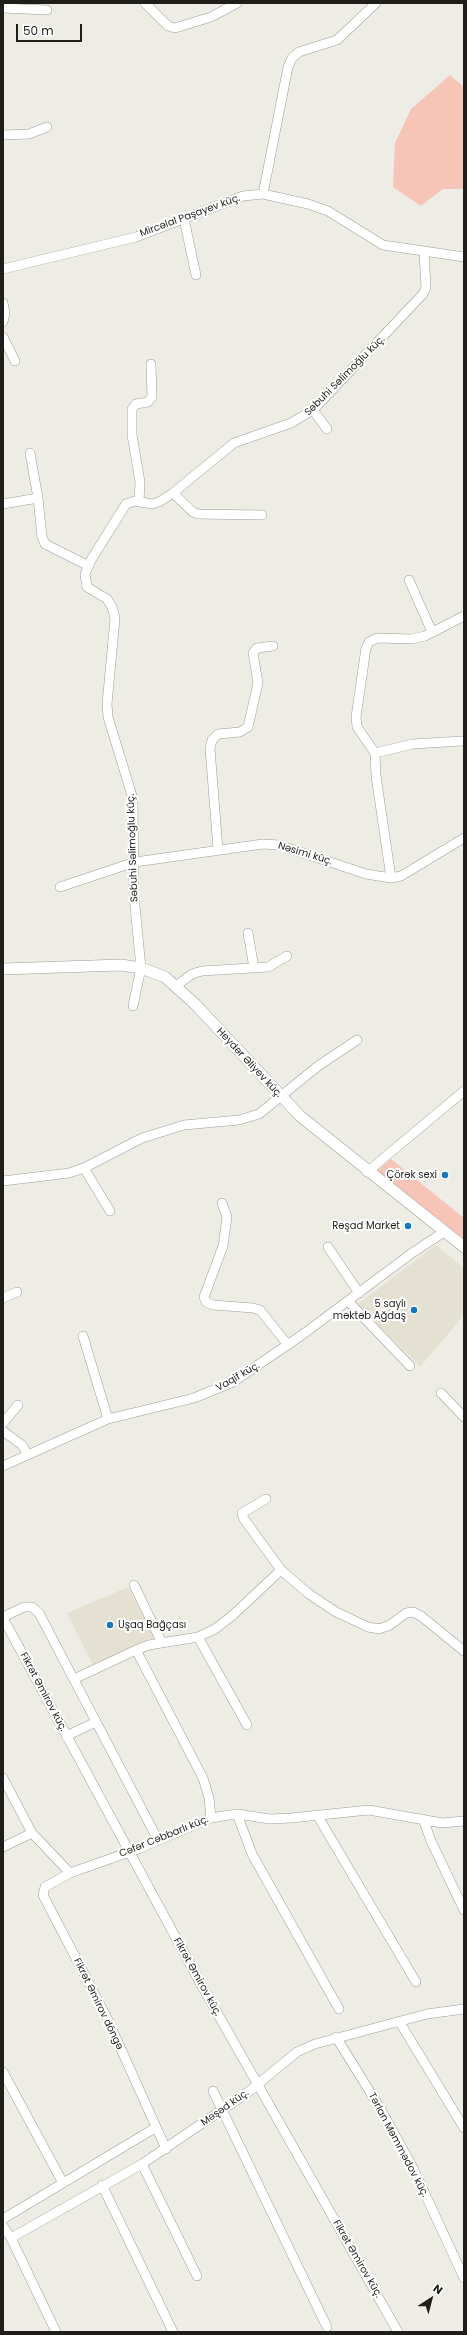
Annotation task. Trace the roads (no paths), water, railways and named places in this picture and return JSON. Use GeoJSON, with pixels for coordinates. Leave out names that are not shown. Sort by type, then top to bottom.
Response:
{"type":"FeatureCollection","features":[{"type":"Feature","properties":{"kind":"main road","name":"Heydər Əliyev küç."},"geometry":{"type":"LineString","coordinates":[[3,968],[121,965],[141,968],[160,975],[176,986],[281,1098],[305,1121],[367,1172],[464,1247]]}},
{"type":"Feature","properties":{"kind":"street"},"geometry":{"type":"LineString","coordinates":[[145,3],[168,26],[175,28],[211,17],[237,3]]}},
{"type":"Feature","properties":{"kind":"street"},"geometry":{"type":"LineString","coordinates":[[262,194],[288,67],[292,58],[299,52],[337,40],[376,3]]}},
{"type":"Feature","properties":{"kind":"street"},"geometry":{"type":"LineString","coordinates":[[3,8],[47,10]]}},
{"type":"Feature","properties":{"kind":"street"},"geometry":{"type":"LineString","coordinates":[[3,135],[29,134],[47,127]]}},
{"type":"Feature","properties":{"kind":"street","name":"Mircəlal Paşayev küç."},"geometry":{"type":"LineString","coordinates":[[3,269],[136,236],[243,196],[262,194],[308,204],[328,211],[383,246],[464,257]]}},
{"type":"Feature","properties":{"kind":"street"},"geometry":{"type":"LineString","coordinates":[[184,219],[196,275]]}},
{"type":"Feature","properties":{"kind":"street","name":"Səbuhi Səlimoğlu küç."},"geometry":{"type":"LineString","coordinates":[[133,1006],[141,968],[134,896],[135,862],[133,799],[108,717],[107,704],[115,618],[112,607],[107,599],[87,587],[85,574],[122,508],[131,502],[152,504],[173,493],[234,443],[291,423],[313,410],[423,294],[426,288],[424,252]]}},
{"type":"Feature","properties":{"kind":"street"},"geometry":{"type":"LineString","coordinates":[[3,303],[5,313],[3,322]]}},
{"type":"Feature","properties":{"kind":"street"},"geometry":{"type":"LineString","coordinates":[[3,337],[15,361]]}},
{"type":"Feature","properties":{"kind":"street"},"geometry":{"type":"LineString","coordinates":[[139,502],[140,482],[132,434],[132,409],[136,404],[148,402],[152,397],[151,364]]}},
{"type":"Feature","properties":{"kind":"street"},"geometry":{"type":"LineString","coordinates":[[313,410],[326,429]]}},
{"type":"Feature","properties":{"kind":"street"},"geometry":{"type":"LineString","coordinates":[[30,453],[38,498],[42,537],[45,544],[89,566]]}},
{"type":"Feature","properties":{"kind":"street"},"geometry":{"type":"LineString","coordinates":[[173,493],[193,512],[198,514],[262,515]]}},
{"type":"Feature","properties":{"kind":"street"},"geometry":{"type":"LineString","coordinates":[[3,504],[38,498]]}},
{"type":"Feature","properties":{"kind":"street"},"geometry":{"type":"LineString","coordinates":[[409,580],[432,632]]}},
{"type":"Feature","properties":{"kind":"street"},"geometry":{"type":"LineString","coordinates":[[464,616],[432,632],[412,639],[377,638],[369,642],[356,717],[357,727],[375,753],[376,776],[391,878],[401,876],[464,838]]}},
{"type":"Feature","properties":{"kind":"street"},"geometry":{"type":"LineString","coordinates":[[218,849],[210,749],[212,740],[218,734],[240,732],[248,727],[258,683],[253,653],[257,648],[273,646]]}},
{"type":"Feature","properties":{"kind":"street"},"geometry":{"type":"LineString","coordinates":[[375,753],[413,744],[462,741]]}},
{"type":"Feature","properties":{"kind":"street","name":"Nəsimi küç."},"geometry":{"type":"LineString","coordinates":[[60,887],[135,862],[218,849],[264,844],[279,845],[366,874],[391,878]]}},
{"type":"Feature","properties":{"kind":"street"},"geometry":{"type":"LineString","coordinates":[[248,933],[254,968]]}},
{"type":"Feature","properties":{"kind":"street"},"geometry":{"type":"LineString","coordinates":[[176,986],[185,977],[202,971],[254,968],[276,965],[287,956]]}},
{"type":"Feature","properties":{"kind":"street"},"geometry":{"type":"LineString","coordinates":[[3,1181],[69,1173],[84,1168],[142,1138],[184,1125],[213,1124],[259,1114],[281,1098],[318,1066],[357,1040]]}},
{"type":"Feature","properties":{"kind":"street"},"geometry":{"type":"LineString","coordinates":[[367,1172],[464,1091]]}},
{"type":"Feature","properties":{"kind":"street"},"geometry":{"type":"LineString","coordinates":[[84,1168],[110,1211]]}},
{"type":"Feature","properties":{"kind":"street"},"geometry":{"type":"LineString","coordinates":[[222,1203],[227,1217],[223,1246],[204,1298],[206,1302],[213,1305],[253,1308],[260,1310],[288,1345]]}},
{"type":"Feature","properties":{"kind":"street","name":"Vaqif küç."},"geometry":{"type":"LineString","coordinates":[[3,1466],[108,1419],[209,1393],[245,1376],[444,1232]]}},
{"type":"Feature","properties":{"kind":"street"},"geometry":{"type":"LineString","coordinates":[[328,1247],[358,1293]]}},
{"type":"Feature","properties":{"kind":"street"},"geometry":{"type":"LineString","coordinates":[[3,1298],[17,1292]]}},
{"type":"Feature","properties":{"kind":"street"},"geometry":{"type":"LineString","coordinates":[[348,1301],[410,1366]]}},
{"type":"Feature","properties":{"kind":"street"},"geometry":{"type":"LineString","coordinates":[[83,1336],[108,1419]]}},
{"type":"Feature","properties":{"kind":"street"},"geometry":{"type":"LineString","coordinates":[[440,1393],[464,1417]]}},
{"type":"Feature","properties":{"kind":"street"},"geometry":{"type":"LineString","coordinates":[[3,1423],[18,1405]]}},
{"type":"Feature","properties":{"kind":"street"},"geometry":{"type":"LineString","coordinates":[[3,1431],[22,1445],[28,1455]]}},
{"type":"Feature","properties":{"kind":"street"},"geometry":{"type":"LineString","coordinates":[[266,1498],[242,1513],[244,1519],[281,1570],[310,1594],[336,1612],[368,1627],[380,1628],[390,1626],[406,1613],[413,1612],[421,1616],[464,1651]]}},
{"type":"Feature","properties":{"kind":"street"},"geometry":{"type":"LineString","coordinates":[[74,1680],[136,1650],[162,1643],[198,1637],[215,1629],[233,1615],[281,1570]]}},
{"type":"Feature","properties":{"kind":"street"},"geometry":{"type":"LineString","coordinates":[[134,1584],[162,1643]]}},
{"type":"Feature","properties":{"kind":"street"},"geometry":{"type":"LineString","coordinates":[[3,1618],[24,1607],[32,1607],[35,1610],[74,1680],[158,1840]]}},
{"type":"Feature","properties":{"kind":"street","name":"Fikrət Əmirov küç."},"geometry":{"type":"LineString","coordinates":[[3,1618],[128,1852],[257,2084],[398,2332]]}},
{"type":"Feature","properties":{"kind":"street"},"geometry":{"type":"LineString","coordinates":[[198,1637],[247,1724]]}},
{"type":"Feature","properties":{"kind":"street"},"geometry":{"type":"LineString","coordinates":[[136,1650],[203,1778],[209,1798],[211,1818]]}},
{"type":"Feature","properties":{"kind":"street"},"geometry":{"type":"LineString","coordinates":[[66,1736],[96,1722]]}},
{"type":"Feature","properties":{"kind":"street"},"geometry":{"type":"LineString","coordinates":[[3,1778],[32,1833],[70,1873]]}},
{"type":"Feature","properties":{"kind":"street","name":"Cəfər Cəbbarlı küç."},"geometry":{"type":"LineString","coordinates":[[70,1873],[128,1852],[211,1818],[237,1814],[270,1819],[369,1810],[442,1823],[464,1821]]}},
{"type":"Feature","properties":{"kind":"street"},"geometry":{"type":"LineString","coordinates":[[237,1814],[252,1854],[338,2009]]}},
{"type":"Feature","properties":{"kind":"street"},"geometry":{"type":"LineString","coordinates":[[318,1815],[416,1982]]}},
{"type":"Feature","properties":{"kind":"street"},"geometry":{"type":"LineString","coordinates":[[423,1819],[431,1842],[464,1910]]}},
{"type":"Feature","properties":{"kind":"street"},"geometry":{"type":"LineString","coordinates":[[3,1847],[32,1833]]}},
{"type":"Feature","properties":{"kind":"street","name":"Fikrət Əmirov döngə"},"geometry":{"type":"LineString","coordinates":[[70,1873],[45,1887],[43,1894],[107,2018],[155,2128],[166,2149]]}},
{"type":"Feature","properties":{"kind":"street","name":"Məşəd küç."},"geometry":{"type":"LineString","coordinates":[[11,2238],[166,2149],[224,2109],[297,2052],[336,2037],[427,2014],[464,2009]]}},
{"type":"Feature","properties":{"kind":"street"},"geometry":{"type":"LineString","coordinates":[[399,2021],[464,2128]]}},
{"type":"Feature","properties":{"kind":"street","name":"Tərlan Məmmədov küç."},"geometry":{"type":"LineString","coordinates":[[336,2037],[380,2108],[413,2168],[464,2278]]}},
{"type":"Feature","properties":{"kind":"street"},"geometry":{"type":"LineString","coordinates":[[3,2072],[63,2183]]}},
{"type":"Feature","properties":{"kind":"street"},"geometry":{"type":"LineString","coordinates":[[213,2091],[224,2109],[327,2327]]}},
{"type":"Feature","properties":{"kind":"street"},"geometry":{"type":"LineString","coordinates":[[3,2219],[155,2128]]}},
{"type":"Feature","properties":{"kind":"street"},"geometry":{"type":"LineString","coordinates":[[142,2164],[197,2276]]}},
{"type":"Feature","properties":{"kind":"street"},"geometry":{"type":"LineString","coordinates":[[102,2185],[173,2332]]}},
{"type":"Feature","properties":{"kind":"street"},"geometry":{"type":"LineString","coordinates":[[3,2226],[11,2238],[56,2332]]}},
{"type":"Feature","properties":{"kind":"place","name":"Çörək sexi"},"geometry":{"type":"Point","coordinates":[445,1175]}},
{"type":"Feature","properties":{"kind":"place","name":"Rəşad Market"},"geometry":{"type":"Point","coordinates":[408,1226]}},
{"type":"Feature","properties":{"kind":"place","name":"5 saylı məktəb Ağdaş"},"geometry":{"type":"Point","coordinates":[414,1310]}},
{"type":"Feature","properties":{"kind":"place","name":"Uşaq Bağçası"},"geometry":{"type":"Point","coordinates":[110,1625]}}]}
